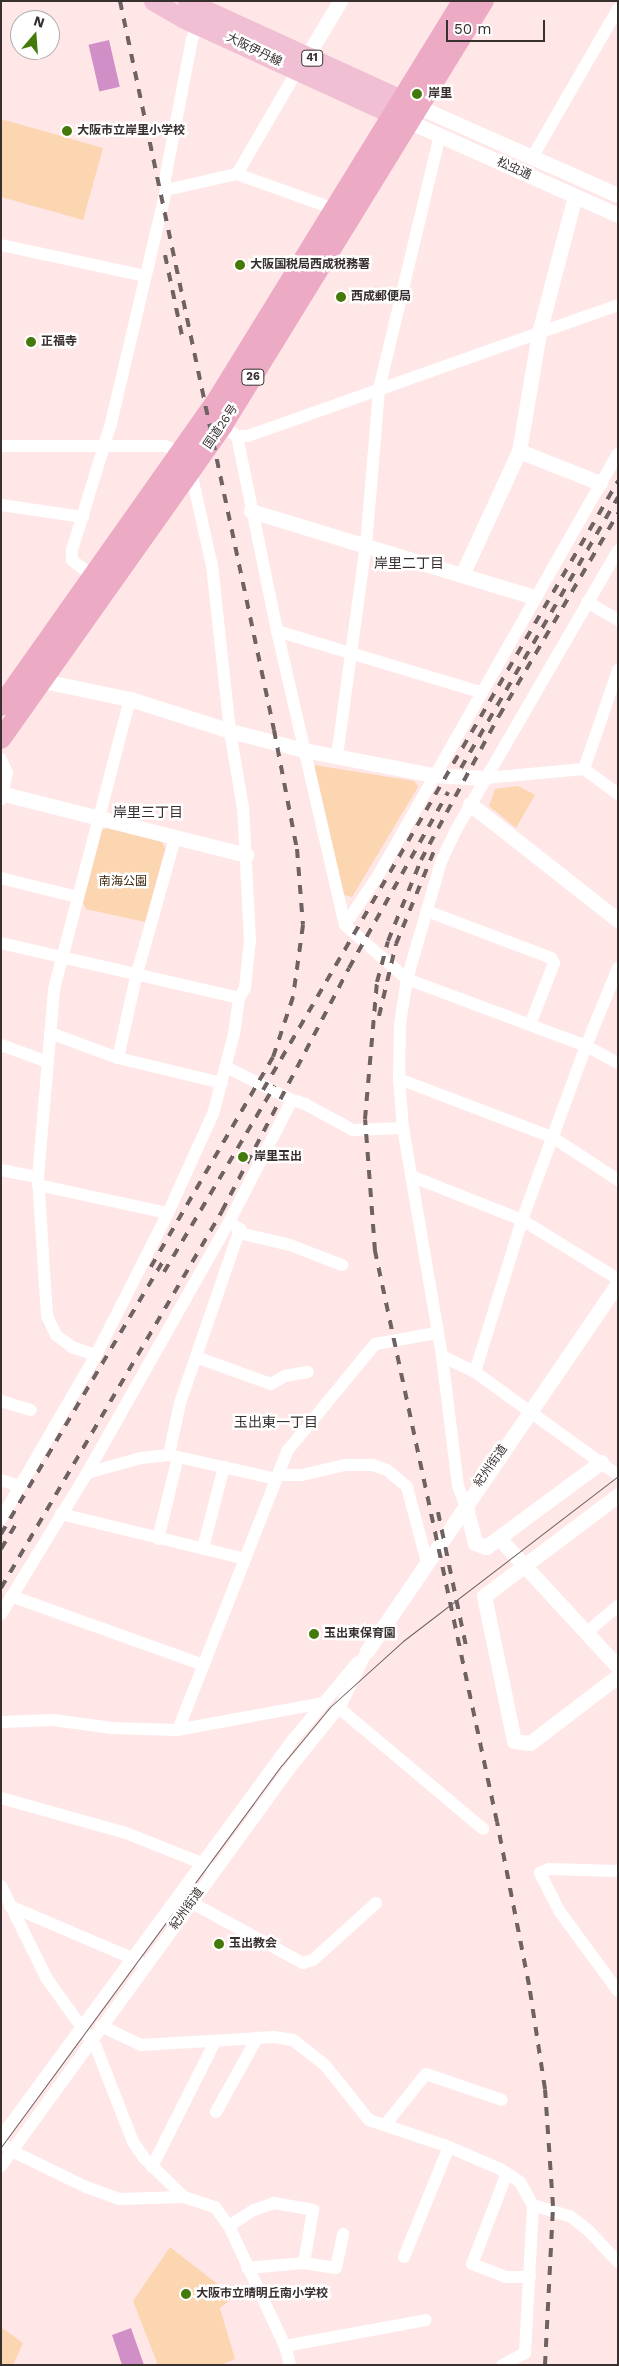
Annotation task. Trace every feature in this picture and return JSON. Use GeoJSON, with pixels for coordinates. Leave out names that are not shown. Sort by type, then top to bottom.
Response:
{"type":"FeatureCollection","features":[{"type":"Feature","properties":{"kind":"highway","name":"国道26号"},"geometry":{"type":"LineString","coordinates":[[1,739],[191,472],[230,431],[406,111],[462,1]]}},
{"type":"Feature","properties":{"kind":"highway","name":"国道26号"},"geometry":{"type":"LineString","coordinates":[[1,706],[182,452],[335,209],[484,1]]}},
{"type":"Feature","properties":{"kind":"main road","name":"大阪伊丹線"},"geometry":{"type":"LineString","coordinates":[[153,1],[204,12]]}},
{"type":"Feature","properties":{"kind":"main road","name":"大阪伊丹線"},"geometry":{"type":"LineString","coordinates":[[187,1],[302,64],[406,111]]}},
{"type":"Feature","properties":{"kind":"street"},"geometry":{"type":"LineString","coordinates":[[237,174],[340,1]]}},
{"type":"Feature","properties":{"kind":"street"},"geometry":{"type":"LineString","coordinates":[[533,156],[618,9]]}},
{"type":"Feature","properties":{"kind":"street"},"geometry":{"type":"LineString","coordinates":[[93,576],[72,560],[72,550],[104,446],[166,190],[164,179],[192,39],[204,12]]}},
{"type":"Feature","properties":{"kind":"street","name":"松虫通"},"geometry":{"type":"LineString","coordinates":[[406,111],[440,135],[618,215]]}},
{"type":"Feature","properties":{"kind":"street","name":"松虫通"},"geometry":{"type":"LineString","coordinates":[[406,111],[533,156],[618,195]]}},
{"type":"Feature","properties":{"kind":"street"},"geometry":{"type":"LineString","coordinates":[[337,756],[349,654],[366,545],[379,389],[440,135]]}},
{"type":"Feature","properties":{"kind":"street"},"geometry":{"type":"LineString","coordinates":[[166,190],[237,174],[335,209]]}},
{"type":"Feature","properties":{"kind":"street"},"geometry":{"type":"LineString","coordinates":[[462,575],[519,451],[539,333],[575,196]]}},
{"type":"Feature","properties":{"kind":"street"},"geometry":{"type":"LineString","coordinates":[[1,245],[145,276]]}},
{"type":"Feature","properties":{"kind":"street"},"geometry":{"type":"LineString","coordinates":[[230,431],[248,436],[618,305]]}},
{"type":"Feature","properties":{"kind":"street"},"geometry":{"type":"LineString","coordinates":[[230,431],[251,511],[345,925],[407,979],[586,1046],[618,1063]]}},
{"type":"Feature","properties":{"kind":"street"},"geometry":{"type":"LineString","coordinates":[[1,446],[165,446],[182,452]]}},
{"type":"Feature","properties":{"kind":"street"},"geometry":{"type":"LineString","coordinates":[[519,451],[600,482]]}},
{"type":"Feature","properties":{"kind":"street"},"geometry":{"type":"LineString","coordinates":[[345,925],[380,874],[480,692],[600,482],[618,454]]}},
{"type":"Feature","properties":{"kind":"street"},"geometry":{"type":"LineString","coordinates":[[1,1519],[96,1355],[168,1213],[213,1114],[226,1067],[239,998],[245,988],[250,940],[243,808],[230,731],[212,566],[191,472]]}},
{"type":"Feature","properties":{"kind":"street"},"geometry":{"type":"LineString","coordinates":[[1,505],[83,517]]}},
{"type":"Feature","properties":{"kind":"street"},"geometry":{"type":"LineString","coordinates":[[251,511],[534,597]]}},
{"type":"Feature","properties":{"kind":"street"},"geometry":{"type":"LineString","coordinates":[[601,1462],[486,1548],[475,1544],[466,1507],[458,1486],[442,1356],[436,1333],[403,1128],[399,1079],[400,1024],[407,979],[441,862],[470,804],[618,550]]}},
{"type":"Feature","properties":{"kind":"street"},"geometry":{"type":"LineString","coordinates":[[587,602],[618,620]]}},
{"type":"Feature","properties":{"kind":"street"},"geometry":{"type":"LineString","coordinates":[[277,631],[480,692]]}},
{"type":"Feature","properties":{"kind":"street"},"geometry":{"type":"LineString","coordinates":[[584,769],[618,670]]}},
{"type":"Feature","properties":{"kind":"street"},"geometry":{"type":"LineString","coordinates":[[43,682],[130,699],[230,731],[304,750],[433,775],[485,778],[584,769],[618,794]]}},
{"type":"Feature","properties":{"kind":"street"},"geometry":{"type":"LineString","coordinates":[[96,1355],[72,1347],[56,1335],[47,1316],[38,1181],[46,1061],[61,958],[130,699]]}},
{"type":"Feature","properties":{"kind":"street"},"geometry":{"type":"LineString","coordinates":[[1,759],[8,773],[2,797],[98,818],[246,855]]}},
{"type":"Feature","properties":{"kind":"street"},"geometry":{"type":"LineString","coordinates":[[470,804],[618,920]]}},
{"type":"Feature","properties":{"kind":"street"},"geometry":{"type":"LineString","coordinates":[[118,1058],[136,977],[175,838]]}},
{"type":"Feature","properties":{"kind":"street"},"geometry":{"type":"LineString","coordinates":[[1,878],[77,897]]}},
{"type":"Feature","properties":{"kind":"street"},"geometry":{"type":"LineString","coordinates":[[427,911],[551,958],[554,963],[530,1025]]}},
{"type":"Feature","properties":{"kind":"street"},"geometry":{"type":"LineString","coordinates":[[1,943],[136,977],[239,998]]}},
{"type":"Feature","properties":{"kind":"street"},"geometry":{"type":"LineString","coordinates":[[475,1372],[522,1220],[586,1046],[618,968]]}},
{"type":"Feature","properties":{"kind":"street"},"geometry":{"type":"LineString","coordinates":[[50,1032],[118,1058],[222,1083]]}},
{"type":"Feature","properties":{"kind":"street"},"geometry":{"type":"LineString","coordinates":[[1,1045],[46,1061]]}},
{"type":"Feature","properties":{"kind":"street"},"geometry":{"type":"LineString","coordinates":[[226,1067],[292,1100],[305,1104],[353,1130],[403,1128]]}},
{"type":"Feature","properties":{"kind":"street"},"geometry":{"type":"LineString","coordinates":[[399,1079],[552,1137],[618,1180]]}},
{"type":"Feature","properties":{"kind":"street"},"geometry":{"type":"LineString","coordinates":[[1,1614],[87,1473],[228,1222],[292,1100]]}},
{"type":"Feature","properties":{"kind":"street"},"geometry":{"type":"LineString","coordinates":[[1,1170],[168,1213]]}},
{"type":"Feature","properties":{"kind":"street"},"geometry":{"type":"LineString","coordinates":[[411,1176],[522,1220],[616,1286]]}},
{"type":"Feature","properties":{"kind":"street"},"geometry":{"type":"LineString","coordinates":[[158,1539],[174,1456],[178,1410],[240,1229],[228,1222]]}},
{"type":"Feature","properties":{"kind":"street"},"geometry":{"type":"LineString","coordinates":[[239,1233],[290,1245],[342,1265]]}},
{"type":"Feature","properties":{"kind":"street","name":"紀州街道"},"geometry":{"type":"LineString","coordinates":[[1,2137],[203,1862],[323,1703],[367,1651],[466,1507],[475,1489],[616,1286]]}},
{"type":"Feature","properties":{"kind":"street"},"geometry":{"type":"LineString","coordinates":[[178,1730],[288,1450],[374,1344],[436,1333]]}},
{"type":"Feature","properties":{"kind":"street"},"geometry":{"type":"LineString","coordinates":[[442,1356],[475,1372],[618,1475]]}},
{"type":"Feature","properties":{"kind":"street"},"geometry":{"type":"LineString","coordinates":[[196,1357],[271,1384],[285,1376],[308,1372]]}},
{"type":"Feature","properties":{"kind":"street"},"geometry":{"type":"LineString","coordinates":[[1,1402],[31,1410]]}},
{"type":"Feature","properties":{"kind":"street"},"geometry":{"type":"LineString","coordinates":[[87,1473],[141,1458],[174,1456],[277,1477],[302,1475],[345,1465],[373,1465],[387,1470],[407,1487],[427,1562]]}},
{"type":"Feature","properties":{"kind":"street"},"geometry":{"type":"LineString","coordinates":[[203,1548],[224,1467]]}},
{"type":"Feature","properties":{"kind":"street"},"geometry":{"type":"LineString","coordinates":[[1,1480],[20,1486]]}},
{"type":"Feature","properties":{"kind":"street"},"geometry":{"type":"LineString","coordinates":[[618,1495],[484,1596],[514,1741],[530,1743],[618,1676]]}},
{"type":"Feature","properties":{"kind":"street"},"geometry":{"type":"LineString","coordinates":[[62,1514],[245,1559]]}},
{"type":"Feature","properties":{"kind":"street"},"geometry":{"type":"LineString","coordinates":[[500,1538],[522,1566],[618,1667]]}},
{"type":"Feature","properties":{"kind":"street"},"geometry":{"type":"LineString","coordinates":[[11,1596],[204,1664]]}},
{"type":"Feature","properties":{"kind":"street"},"geometry":{"type":"LineString","coordinates":[[586,1633],[618,1606]]}},
{"type":"Feature","properties":{"kind":"street","name":"紀州街道"},"geometry":{"type":"LineString","coordinates":[[1,2166],[146,1964],[339,1708],[367,1651]]}},
{"type":"Feature","properties":{"kind":"street"},"geometry":{"type":"LineString","coordinates":[[1,1722],[53,1720],[112,1728],[178,1730],[323,1703]]}},
{"type":"Feature","properties":{"kind":"street"},"geometry":{"type":"LineString","coordinates":[[339,1708],[484,1829]]}},
{"type":"Feature","properties":{"kind":"street"},"geometry":{"type":"LineString","coordinates":[[1,1798],[126,1833],[203,1862],[215,1871]]}},
{"type":"Feature","properties":{"kind":"street"},"geometry":{"type":"LineString","coordinates":[[618,1871],[549,1869],[540,1873],[560,1912],[618,1991]]}},
{"type":"Feature","properties":{"kind":"street"},"geometry":{"type":"LineString","coordinates":[[1,1886],[47,1979],[82,2026],[106,2071],[133,2142],[152,2167],[184,2197]]}},
{"type":"Feature","properties":{"kind":"street"},"geometry":{"type":"LineString","coordinates":[[192,1903],[303,1963],[312,1960],[376,1903]]}},
{"type":"Feature","properties":{"kind":"street"},"geometry":{"type":"LineString","coordinates":[[10,1906],[146,1964]]}},
{"type":"Feature","properties":{"kind":"street"},"geometry":{"type":"LineString","coordinates":[[102,2026],[141,2045],[274,2037],[294,2040],[311,2051],[369,2120],[449,2146],[507,2173],[520,2182],[537,2206],[570,2216],[588,2230],[618,2262]]}},
{"type":"Feature","properties":{"kind":"street"},"geometry":{"type":"LineString","coordinates":[[216,2112],[257,2038]]}},
{"type":"Feature","properties":{"kind":"street"},"geometry":{"type":"LineString","coordinates":[[152,2167],[215,2042]]}},
{"type":"Feature","properties":{"kind":"street"},"geometry":{"type":"LineString","coordinates":[[384,2125],[426,2074],[502,2100]]}},
{"type":"Feature","properties":{"kind":"street"},"geometry":{"type":"LineString","coordinates":[[1,2142],[12,2150],[119,2199],[184,2197],[215,2208],[229,2226],[285,2346],[290,2365]]}},
{"type":"Feature","properties":{"kind":"street"},"geometry":{"type":"LineString","coordinates":[[404,2257],[449,2146]]}},
{"type":"Feature","properties":{"kind":"street"},"geometry":{"type":"LineString","coordinates":[[507,2173],[472,2264],[506,2277],[530,2276]]}},
{"type":"Feature","properties":{"kind":"street"},"geometry":{"type":"LineString","coordinates":[[229,2226],[254,2210],[274,2203],[313,2210],[304,2263]]}},
{"type":"Feature","properties":{"kind":"street"},"geometry":{"type":"LineString","coordinates":[[502,2365],[525,2353],[537,2206]]}},
{"type":"Feature","properties":{"kind":"street"},"geometry":{"type":"LineString","coordinates":[[247,2268],[304,2263],[336,2268],[344,2234]]}},
{"type":"Feature","properties":{"kind":"street"},"geometry":{"type":"LineString","coordinates":[[285,2346],[426,2320]]}},
{"type":"Feature","properties":{"kind":"green space"},"geometry":{"type":"Polygon","coordinates":[[[1,119],[103,148],[83,220],[1,197],[1,119]]]}},
{"type":"Feature","properties":{"kind":"green space"},"geometry":{"type":"Polygon","coordinates":[[[314,765],[414,781],[418,787],[352,897],[344,895],[314,765]]]}},
{"type":"Feature","properties":{"kind":"green space"},"geometry":{"type":"Polygon","coordinates":[[[518,786],[535,795],[516,828],[489,806],[495,789],[518,786]]]}},
{"type":"Feature","properties":{"kind":"green space","name":"南海公園"},"geometry":{"type":"Polygon","coordinates":[[[107,828],[162,842],[165,849],[145,922],[86,909],[83,903],[102,830],[107,828]]]}},
{"type":"Feature","properties":{"kind":"green space"},"geometry":{"type":"Polygon","coordinates":[[[170,2247],[234,2297],[220,2308],[235,2359],[221,2365],[158,2365],[133,2301],[170,2247]]]}},
{"type":"Feature","properties":{"kind":"green space"},"geometry":{"type":"Polygon","coordinates":[[[1,2327],[23,2343],[13,2365],[1,2365],[1,2327]]]}},
{"type":"Feature","properties":{"kind":"shaded area"},"geometry":{"type":"Polygon","coordinates":[[[109,40],[120,87],[99,91],[89,45],[109,40]]]}},
{"type":"Feature","properties":{"kind":"shaded area"},"geometry":{"type":"Polygon","coordinates":[[[131,2328],[144,2365],[122,2365],[112,2335],[131,2328]]]}},
{"type":"Feature","properties":{"kind":"tram line"},"geometry":{"type":"LineString","coordinates":[[1,2147],[282,1765],[330,1707],[403,1641],[618,1476]]}},
{"type":"Feature","properties":{"kind":"railway"},"geometry":{"type":"LineString","coordinates":[[120,1],[274,730],[297,849],[303,925],[293,997],[273,1057],[151,1267]]}},
{"type":"Feature","properties":{"kind":"railway"},"geometry":{"type":"LineString","coordinates":[[165,255],[182,336]]}},
{"type":"Feature","properties":{"kind":"railway"},"geometry":{"type":"LineString","coordinates":[[263,1090],[618,481]]}},
{"type":"Feature","properties":{"kind":"railway"},"geometry":{"type":"LineString","coordinates":[[461,768],[618,497]]}},
{"type":"Feature","properties":{"kind":"railway"},"geometry":{"type":"LineString","coordinates":[[545,2365],[553,2206],[545,2089],[529,1985],[497,1822],[375,1251],[365,1119],[377,982],[388,941],[421,860],[499,716],[618,513]]}},
{"type":"Feature","properties":{"kind":"railway"},"geometry":{"type":"LineString","coordinates":[[1,1588],[222,1211],[349,968],[448,792]]}},
{"type":"Feature","properties":{"kind":"railway"},"geometry":{"type":"LineString","coordinates":[[379,1016],[396,944],[434,851]]}},
{"type":"Feature","properties":{"kind":"railway"},"geometry":{"type":"LineString","coordinates":[[164,1272],[275,1085]]}},
{"type":"Feature","properties":{"kind":"railway"},"geometry":{"type":"LineString","coordinates":[[1,1534],[163,1261]]}},
{"type":"Feature","properties":{"kind":"railway"},"geometry":{"type":"LineString","coordinates":[[438,1512],[466,1646]]}},
{"type":"Feature","properties":{"kind":"railway"},"geometry":{"type":"LineString","coordinates":[[1,1549],[17,1522]]}},
{"type":"Feature","properties":{"kind":"place","name":"岸里"},"geometry":{"type":"Point","coordinates":[417,94]}},
{"type":"Feature","properties":{"kind":"place","name":"大阪市立岸里小学校"},"geometry":{"type":"Point","coordinates":[67,131]}},
{"type":"Feature","properties":{"kind":"place","name":"大阪国税局西成税務署"},"geometry":{"type":"Point","coordinates":[240,265]}},
{"type":"Feature","properties":{"kind":"place","name":"西成郵便局"},"geometry":{"type":"Point","coordinates":[341,297]}},
{"type":"Feature","properties":{"kind":"place","name":"正福寺"},"geometry":{"type":"Point","coordinates":[31,342]}},
{"type":"Feature","properties":{"kind":"place","name":"岸里玉出"},"geometry":{"type":"Point","coordinates":[243,1157]}},
{"type":"Feature","properties":{"kind":"place","name":"玉出東保育園"},"geometry":{"type":"Point","coordinates":[314,1634]}},
{"type":"Feature","properties":{"kind":"place","name":"玉出教会"},"geometry":{"type":"Point","coordinates":[219,1944]}},
{"type":"Feature","properties":{"kind":"place","name":"大阪市立晴明丘南小学校"},"geometry":{"type":"Point","coordinates":[186,2294]}},
{"type":"Feature","properties":{"kind":"district","name":"岸里二丁目"},"geometry":{"type":"Point","coordinates":[409,563]}},
{"type":"Feature","properties":{"kind":"district","name":"岸里三丁目"},"geometry":{"type":"Point","coordinates":[148,812]}},
{"type":"Feature","properties":{"kind":"district","name":"玉出東一丁目"},"geometry":{"type":"Point","coordinates":[276,1422]}}]}
